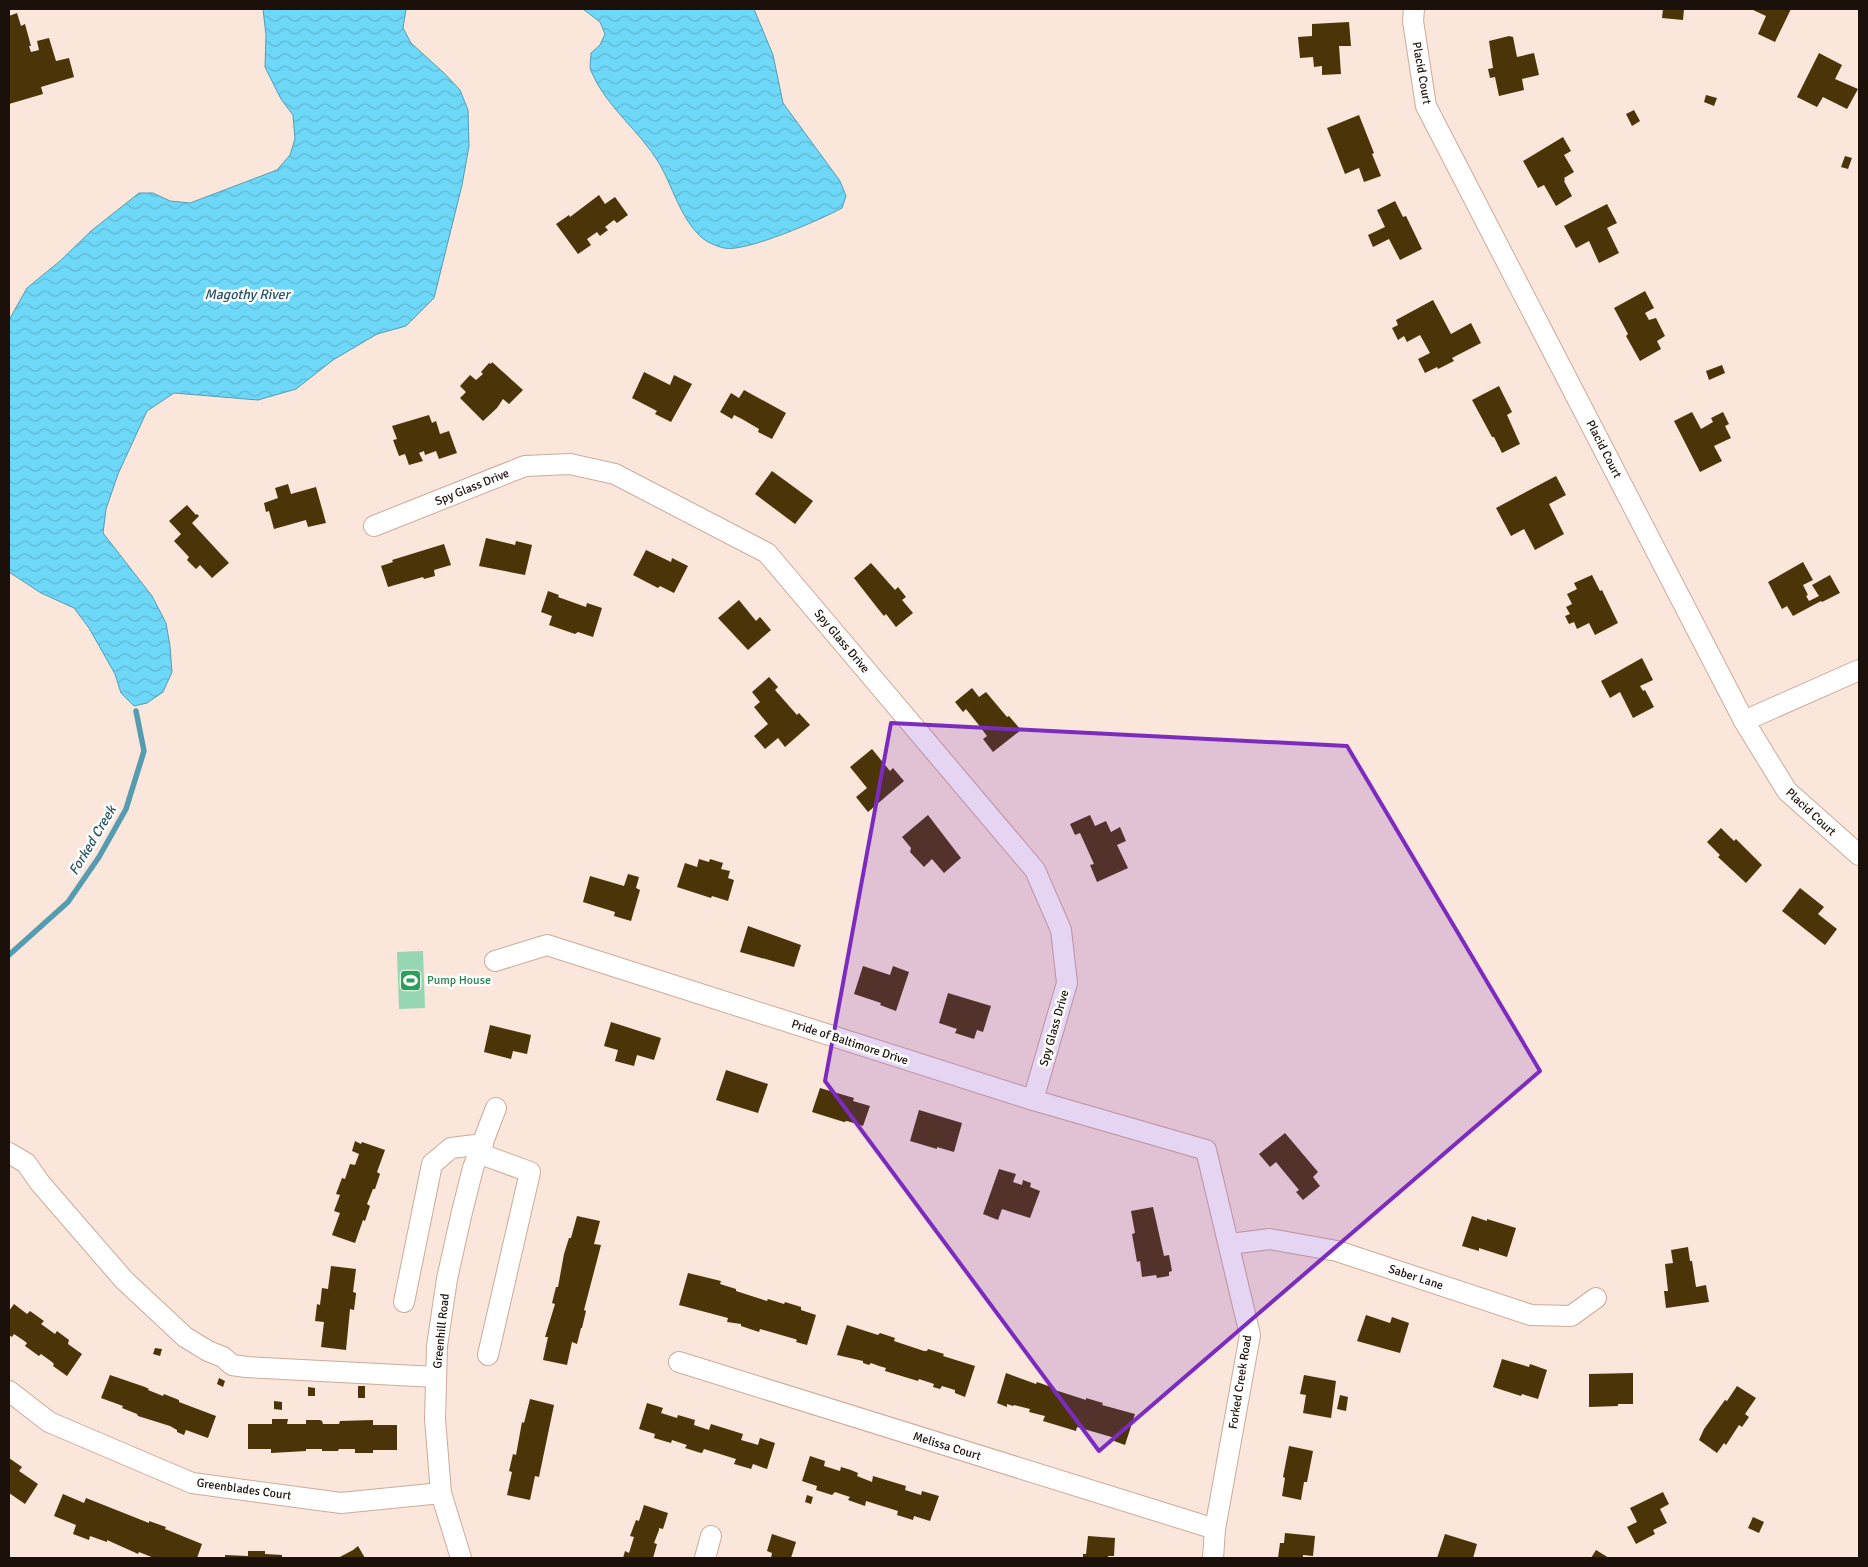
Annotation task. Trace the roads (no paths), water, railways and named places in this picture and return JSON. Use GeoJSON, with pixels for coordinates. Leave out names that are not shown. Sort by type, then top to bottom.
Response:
{"type":"FeatureCollection","features":[{"type":"Feature","properties":{"kind":"street","name":"Placid Court"},"geometry":{"type":"LineString","coordinates":[[1414,9],[1413,20],[1426,106],[1744,721],[1787,791],[1859,855]]}},
{"type":"Feature","properties":{"kind":"street","name":"Spy Glass Drive"},"geometry":{"type":"LineString","coordinates":[[374,526],[525,466],[570,464],[615,474],[767,553],[1035,870],[1061,930],[1067,983],[1033,1100]]}},
{"type":"Feature","properties":{"kind":"street"},"geometry":{"type":"LineString","coordinates":[[1744,721],[1859,670]]}},
{"type":"Feature","properties":{"kind":"street","name":"Pride of Baltimore Drive"},"geometry":{"type":"LineString","coordinates":[[495,961],[547,945],[1033,1100],[1206,1150]]}},
{"type":"Feature","properties":{"kind":"street","name":"Greenhill Road"},"geometry":{"type":"LineString","coordinates":[[461,1558],[441,1493],[435,1419],[438,1346],[447,1279],[461,1216],[481,1149],[496,1108]]}},
{"type":"Feature","properties":{"kind":"street"},"geometry":{"type":"LineString","coordinates":[[404,1302],[432,1164],[451,1148],[481,1149],[530,1172],[488,1355]]}},
{"type":"Feature","properties":{"kind":"street","name":"Forked Creek Road"},"geometry":{"type":"LineString","coordinates":[[1206,1150],[1230,1244],[1250,1335],[1215,1529],[1213,1558]]}},
{"type":"Feature","properties":{"kind":"street"},"geometry":{"type":"LineString","coordinates":[[9,1152],[26,1163],[40,1183],[131,1287],[185,1337],[208,1351],[223,1357],[232,1365],[436,1377]]}},
{"type":"Feature","properties":{"kind":"street","name":"Saber Lane"},"geometry":{"type":"LineString","coordinates":[[1230,1244],[1270,1239],[1338,1251],[1531,1314],[1571,1316],[1596,1298]]}},
{"type":"Feature","properties":{"kind":"street","name":"Melissa Court"},"geometry":{"type":"LineString","coordinates":[[679,1362],[1215,1529]]}},
{"type":"Feature","properties":{"kind":"street","name":"Greenblades Court"},"geometry":{"type":"LineString","coordinates":[[9,1391],[49,1422],[192,1482],[341,1503],[441,1493]]}},
{"type":"Feature","properties":{"kind":"street"},"geometry":{"type":"LineString","coordinates":[[705,1558],[711,1536]]}},
{"type":"Feature","properties":{"kind":"water","name":"Magothy River"},"geometry":{"type":"Polygon","coordinates":[[[263,9],[406,9],[403,28],[411,43],[460,90],[468,110],[469,146],[462,185],[434,298],[406,326],[377,334],[333,360],[296,389],[258,400],[174,393],[147,411],[118,474],[106,509],[103,533],[152,596],[166,623],[172,672],[163,692],[147,703],[134,706],[121,693],[115,674],[89,628],[74,608],[41,593],[9,572],[9,320],[27,288],[60,261],[91,231],[139,193],[153,193],[170,201],[190,203],[277,170],[290,155],[295,139],[293,115],[281,99],[265,67],[266,35],[263,9]]]}},
{"type":"Feature","properties":{"kind":"water"},"geometry":{"type":"Polygon","coordinates":[[[583,9],[754,9],[773,55],[783,103],[840,181],[846,196],[842,208],[801,227],[765,240],[734,248],[724,248],[702,238],[687,220],[664,172],[651,151],[597,84],[590,69],[591,53],[600,45],[605,34],[600,22],[583,9]]]}},
{"type":"Feature","properties":{"kind":"waterway","name":"Forked Creek"},"geometry":{"type":"LineString","coordinates":[[9,955],[68,902],[99,857],[126,809],[144,751],[136,711]]}},
{"type":"Feature","properties":{"kind":"place","name":"Pump House"},"geometry":{"type":"Point","coordinates":[411,980]}}]}
